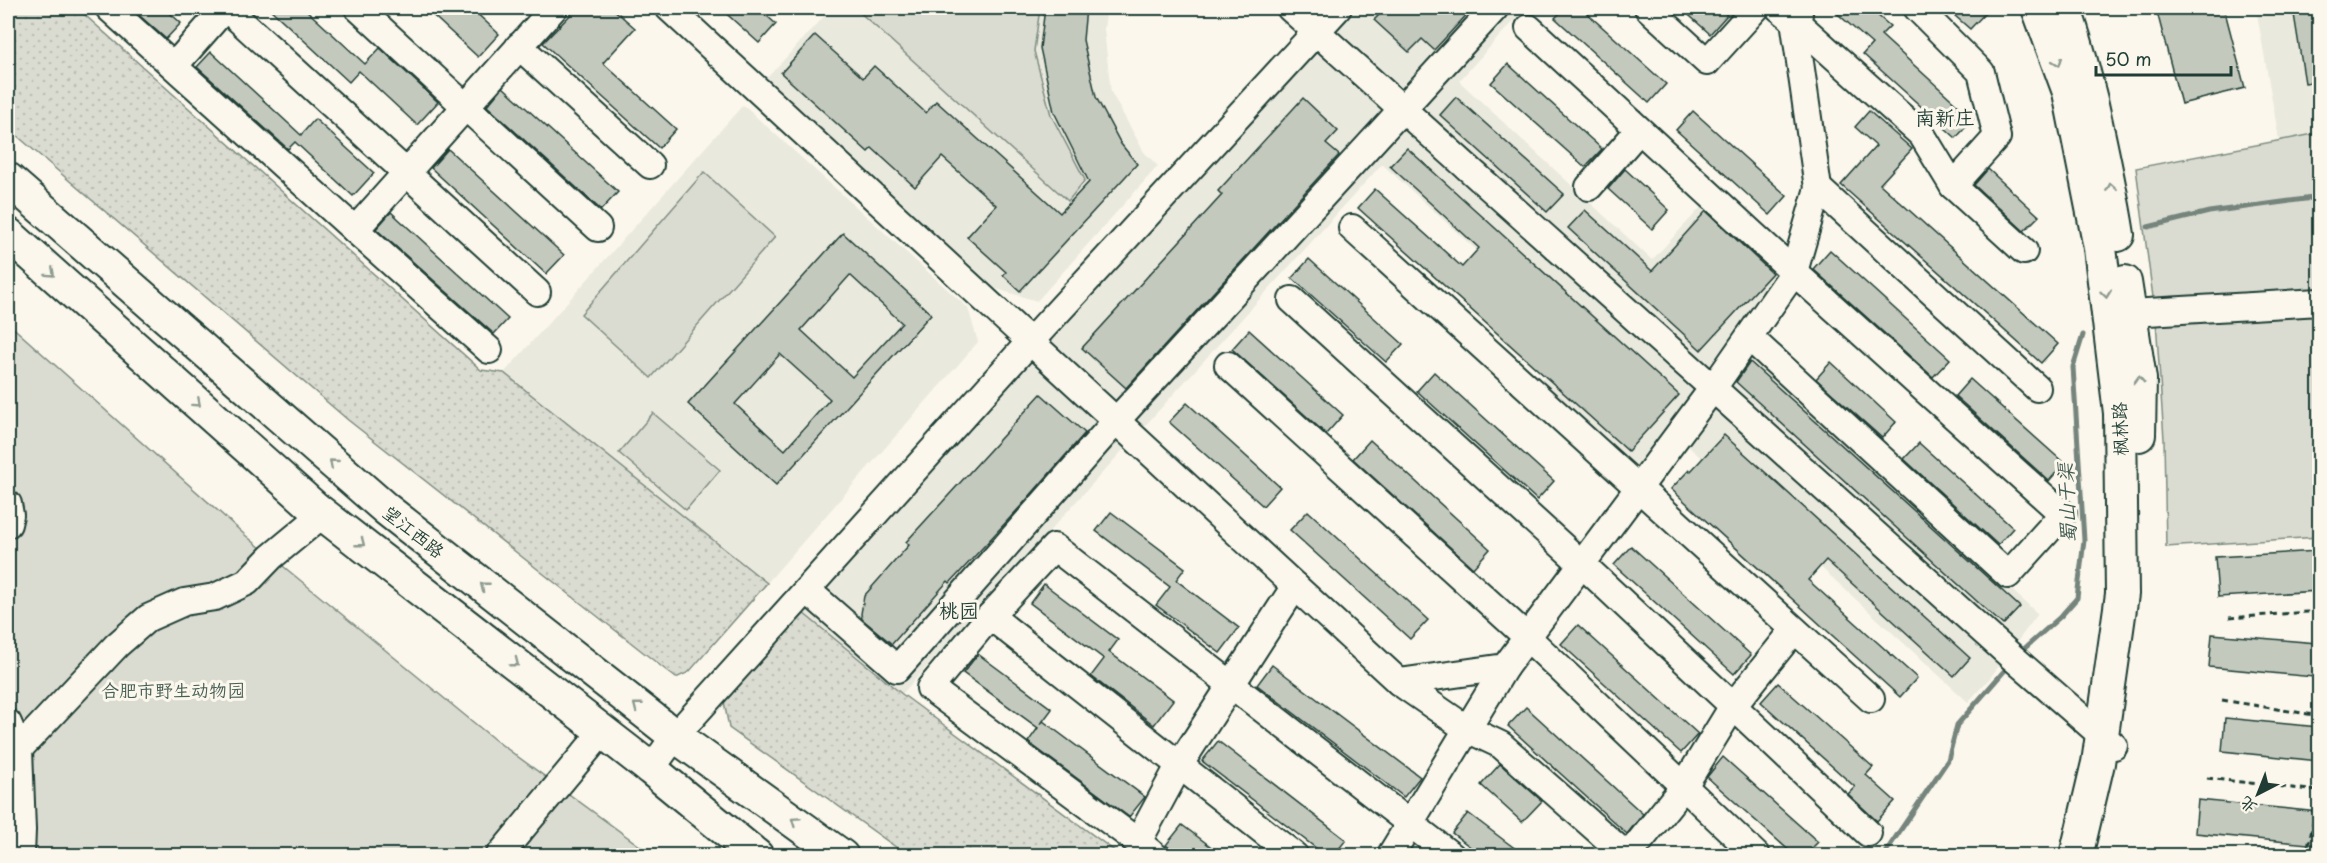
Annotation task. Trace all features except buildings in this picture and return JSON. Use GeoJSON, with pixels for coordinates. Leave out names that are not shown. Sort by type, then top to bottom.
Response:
{"type":"FeatureCollection","features":[{"type":"Feature","properties":{"kind":"main road","name":"枫林路"},"geometry":{"type":"LineString","coordinates":[[2038,8],[2069,92],[2100,248],[2120,413],[2122,594],[2101,835],[2096,855]]}},
{"type":"Feature","properties":{"kind":"main road","name":"枫林路"},"geometry":{"type":"LineString","coordinates":[[2064,8],[2075,34],[2110,180],[2140,379],[2135,595],[2108,741],[2098,763],[2076,855]]}},
{"type":"Feature","properties":{"kind":"main road","name":"望江西路"},"geometry":{"type":"LineString","coordinates":[[8,179],[386,509],[675,736],[842,855]]}},
{"type":"Feature","properties":{"kind":"main road"},"geometry":{"type":"LineString","coordinates":[[8,234],[323,514],[603,731],[757,855]]}},
{"type":"Feature","properties":{"kind":"street"},"geometry":{"type":"LineString","coordinates":[[109,8],[489,350]]}},
{"type":"Feature","properties":{"kind":"street"},"geometry":{"type":"LineString","coordinates":[[174,66],[225,8],[537,292]]}},
{"type":"Feature","properties":{"kind":"street"},"geometry":{"type":"LineString","coordinates":[[358,8],[598,228]]}},
{"type":"Feature","properties":{"kind":"street"},"geometry":{"type":"LineString","coordinates":[[355,230],[554,8]]}},
{"type":"Feature","properties":{"kind":"street"},"geometry":{"type":"LineString","coordinates":[[669,8],[1399,682],[1467,729],[1501,745],[1628,855],[1683,786],[1733,706],[1794,630]]}},
{"type":"Feature","properties":{"kind":"street"},"geometry":{"type":"LineString","coordinates":[[1290,8],[2108,741]]}},
{"type":"Feature","properties":{"kind":"street"},"geometry":{"type":"LineString","coordinates":[[651,769],[675,736],[1030,342],[1338,8]]}},
{"type":"Feature","properties":{"kind":"street"},"geometry":{"type":"LineString","coordinates":[[807,590],[897,669],[1116,421],[1495,8]]}},
{"type":"Feature","properties":{"kind":"street"},"geometry":{"type":"LineString","coordinates":[[1648,8],[1707,62],[1756,8]]}},
{"type":"Feature","properties":{"kind":"street"},"geometry":{"type":"LineString","coordinates":[[1917,8],[1981,72],[1997,137],[1953,186]]}},
{"type":"Feature","properties":{"kind":"street"},"geometry":{"type":"LineString","coordinates":[[1793,12],[1922,135],[1953,186],[2024,250]]}},
{"type":"Feature","properties":{"kind":"street"},"geometry":{"type":"LineString","coordinates":[[1390,855],[1505,666],[1713,388],[1794,272],[1818,188],[1793,12]]}},
{"type":"Feature","properties":{"kind":"street"},"geometry":{"type":"LineString","coordinates":[[1529,28],[1794,272],[2063,514],[2008,575],[1749,338]]}},
{"type":"Feature","properties":{"kind":"street"},"geometry":{"type":"LineString","coordinates":[[519,46],[650,165]]}},
{"type":"Feature","properties":{"kind":"street"},"geometry":{"type":"LineString","coordinates":[[1589,187],[1640,130]]}},
{"type":"Feature","properties":{"kind":"street"},"geometry":{"type":"LineString","coordinates":[[1818,188],[2037,388]]}},
{"type":"Feature","properties":{"kind":"street"},"geometry":{"type":"LineString","coordinates":[[1352,228],[1871,699]]}},
{"type":"Feature","properties":{"kind":"street"},"geometry":{"type":"LineString","coordinates":[[1292,300],[1582,564],[1868,833]]}},
{"type":"Feature","properties":{"kind":"street"},"geometry":{"type":"LineString","coordinates":[[2130,313],[2319,302]]}},
{"type":"Feature","properties":{"kind":"street"},"geometry":{"type":"LineString","coordinates":[[1228,365],[1527,638],[1757,855]]}},
{"type":"Feature","properties":{"kind":"street"},"geometry":{"type":"LineString","coordinates":[[8,504],[10,515],[8,524]]}},
{"type":"Feature","properties":{"kind":"street"},"geometry":{"type":"LineString","coordinates":[[13,753],[117,645],[148,618],[184,602],[215,597],[247,582],[271,557],[323,514]]}},
{"type":"Feature","properties":{"kind":"street"},"geometry":{"type":"LineString","coordinates":[[1295,586],[1230,684],[1180,764],[1146,849],[930,688],[990,616],[1054,547],[1230,684],[1409,824],[1452,855]]}},
{"type":"Feature","properties":{"kind":"street"},"geometry":{"type":"LineString","coordinates":[[990,616],[1295,855]]}},
{"type":"Feature","properties":{"kind":"street"},"geometry":{"type":"LineString","coordinates":[[1399,682],[1505,666]]}},
{"type":"Feature","properties":{"kind":"street"},"geometry":{"type":"LineString","coordinates":[[8,723],[22,830],[21,855]]}},
{"type":"Feature","properties":{"kind":"street"},"geometry":{"type":"LineString","coordinates":[[499,855],[603,731]]}},
{"type":"Feature","properties":{"kind":"path"},"geometry":{"type":"LineString","coordinates":[[2229,618],[2319,611]]}},
{"type":"Feature","properties":{"kind":"path"},"geometry":{"type":"LineString","coordinates":[[2222,700],[2319,716]]}},
{"type":"Feature","properties":{"kind":"path"},"geometry":{"type":"LineString","coordinates":[[2207,778],[2319,791],[2306,855]]}},
{"type":"Feature","properties":{"kind":"shaded area"},"geometry":{"type":"Polygon","coordinates":[[[832,8],[855,8],[942,88],[1084,180],[1051,115],[1034,51],[1040,8],[1107,8],[1104,29],[1111,92],[1144,152],[1158,166],[1037,301],[990,287],[765,80],[832,8]]]}},
{"type":"Feature","properties":{"kind":"shaded area"},"geometry":{"type":"Polygon","coordinates":[[[1272,8],[1525,8],[1459,81],[1652,260],[1706,202],[1800,287],[1752,351],[2038,614],[1990,678],[1968,702],[1687,445],[1653,491],[1536,387],[1575,340],[1382,164],[902,694],[803,613],[1006,390],[1186,185],[1314,47],[1272,8]]]}},
{"type":"Feature","properties":{"kind":"shaded area"},"geometry":{"type":"Polygon","coordinates":[[[2256,8],[2319,8],[2319,133],[2279,140],[2256,8]]]}},
{"type":"Feature","properties":{"kind":"shaded area"},"geometry":{"type":"Polygon","coordinates":[[[743,105],[968,308],[978,342],[767,583],[504,373],[743,105]]]}},
{"type":"Feature","properties":{"kind":"green space"},"geometry":{"type":"Polygon","coordinates":[[[8,8],[77,8],[481,370],[504,373],[767,583],[689,672],[676,678],[348,420],[8,128],[8,8]]]}},
{"type":"Feature","properties":{"kind":"green space"},"geometry":{"type":"Polygon","coordinates":[[[855,8],[1040,8],[1034,51],[1051,115],[1085,180],[1068,201],[855,8]]]}},
{"type":"Feature","properties":{"kind":"green space"},"geometry":{"type":"Polygon","coordinates":[[[2319,133],[2319,537],[2166,547],[2164,439],[2156,320],[2136,168],[2319,133]]]}},
{"type":"Feature","properties":{"kind":"green space"},"geometry":{"type":"Polygon","coordinates":[[[704,172],[775,237],[651,378],[581,314],[704,172]]]}},
{"type":"Feature","properties":{"kind":"green space","name":"合肥市野生动物园"},"geometry":{"type":"Polygon","coordinates":[[[8,323],[245,535],[495,740],[652,855],[8,855],[8,323]]]}},
{"type":"Feature","properties":{"kind":"green space"},"geometry":{"type":"Polygon","coordinates":[[[653,413],[720,470],[686,510],[619,453],[653,413]]]}},
{"type":"Feature","properties":{"kind":"green space"},"geometry":{"type":"Polygon","coordinates":[[[803,613],[902,694],[1120,855],[907,855],[729,728],[723,696],[803,613]]]}},
{"type":"Feature","properties":{"kind":"waterway","name":"蜀山干渠"},"geometry":{"type":"LineString","coordinates":[[2148,227],[2209,212],[2320,197]]}},
{"type":"Feature","properties":{"kind":"waterway","name":"蜀山干渠"},"geometry":{"type":"LineString","coordinates":[[2025,648],[2060,617],[2077,598],[2084,540],[2073,367],[2083,335]]}},
{"type":"Feature","properties":{"kind":"waterway","name":"蜀山干渠"},"geometry":{"type":"LineString","coordinates":[[1883,856],[1948,760],[1957,725],[2005,670]]}},
{"type":"Feature","properties":{"kind":"district","name":"南新庄"},"geometry":{"type":"Point","coordinates":[1945,117]}},
{"type":"Feature","properties":{"kind":"district","name":"桃园"},"geometry":{"type":"Point","coordinates":[959,610]}}]}
